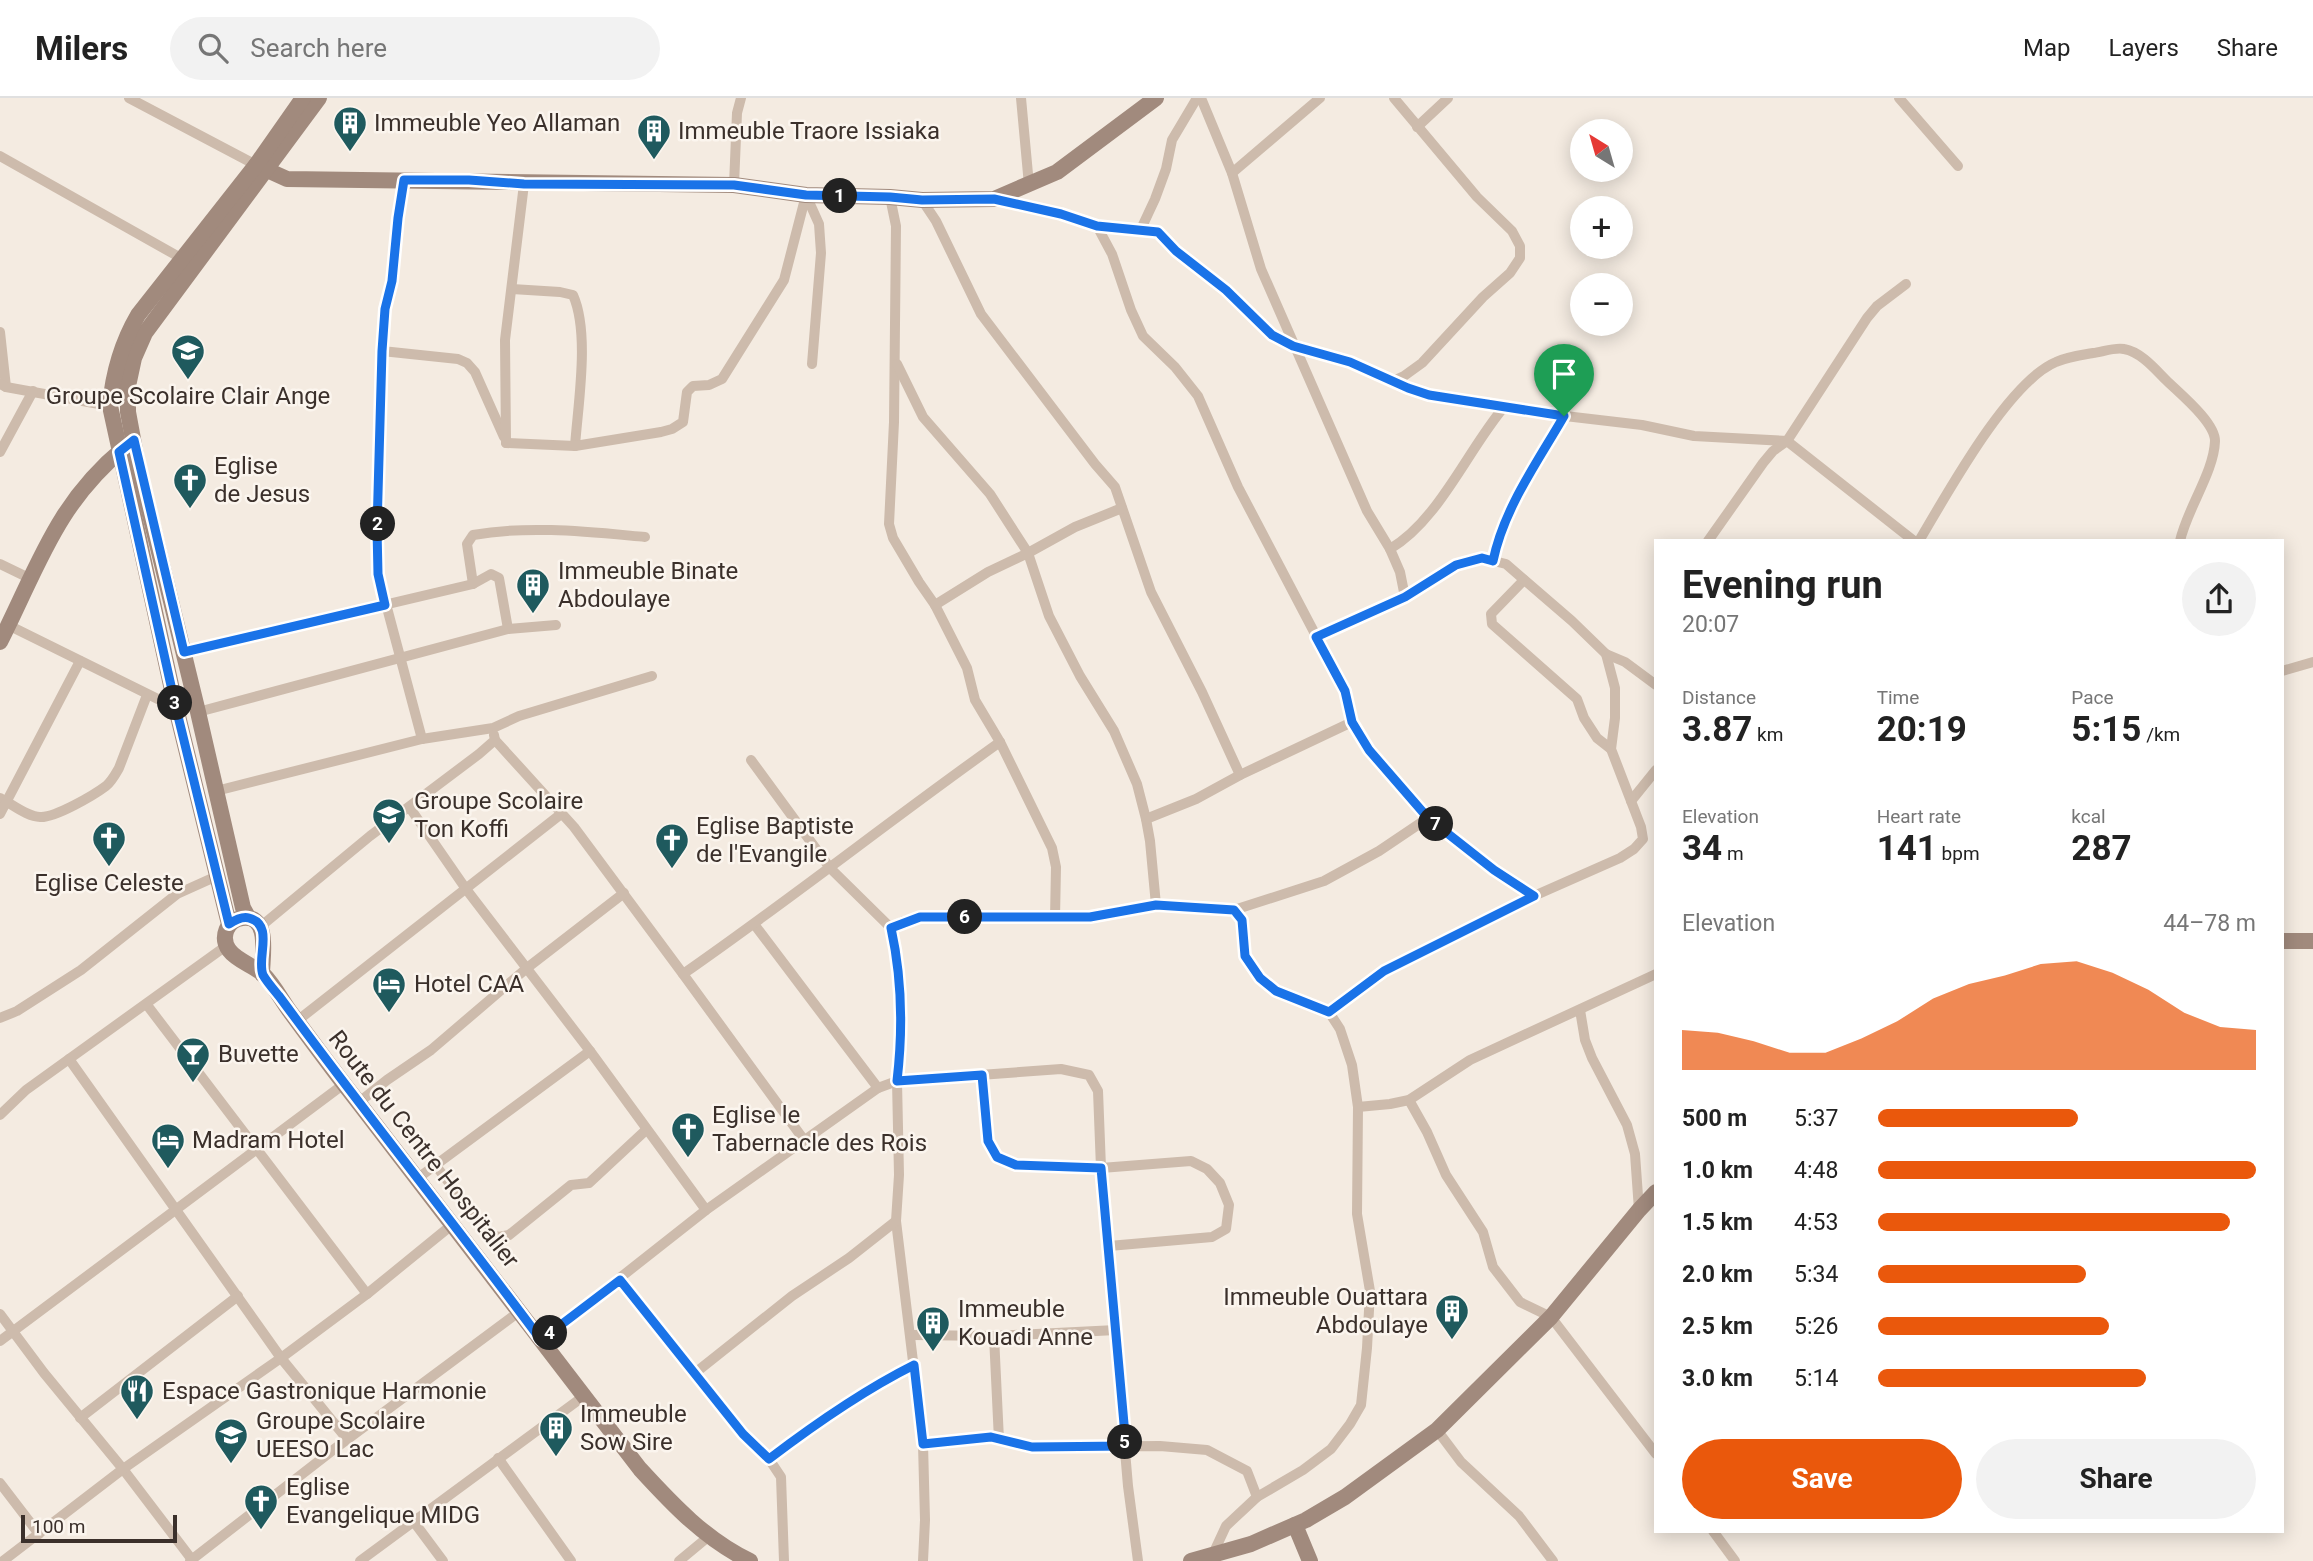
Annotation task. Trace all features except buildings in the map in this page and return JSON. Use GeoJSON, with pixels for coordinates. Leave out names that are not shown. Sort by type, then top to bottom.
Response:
{"type":"FeatureCollection","features":[{"type":"Feature","properties":{"kind":"street"},"geometry":{"type":"LineString","coordinates":[[130,98],[287,179],[734,185],[806,195],[922,200],[994,199],[1061,214],[1097,226],[1158,232],[1176,251],[1226,290],[1272,335],[1293,346],[1350,362],[1429,395],[1642,425],[1694,436],[1787,440],[1913,539]]}},
{"type":"Feature","properties":{"kind":"street"},"geometry":{"type":"LineString","coordinates":[[262,974],[264,935],[243,908],[134,440],[128,412],[128,386],[134,358],[145,333],[261,167],[303,98]]}},
{"type":"Feature","properties":{"kind":"street"},"geometry":{"type":"LineString","coordinates":[[229,924],[176,708],[119,452],[110,406],[112,386],[124,339],[138,315],[181,258],[319,98]]}},
{"type":"Feature","properties":{"kind":"street"},"geometry":{"type":"LineString","coordinates":[[734,185],[737,113],[741,98]]}},
{"type":"Feature","properties":{"kind":"street"},"geometry":{"type":"LineString","coordinates":[[1021,98],[1028,185]]}},
{"type":"Feature","properties":{"kind":"street"},"geometry":{"type":"LineString","coordinates":[[994,199],[1057,172],[1156,98]]}},
{"type":"Feature","properties":{"kind":"street"},"geometry":{"type":"LineString","coordinates":[[1199,98],[1232,173],[1261,269],[1367,511],[1390,549],[1400,572],[1405,597]]}},
{"type":"Feature","properties":{"kind":"street"},"geometry":{"type":"LineString","coordinates":[[1141,229],[1166,169],[1172,140],[1199,98]]}},
{"type":"Feature","properties":{"kind":"street"},"geometry":{"type":"LineString","coordinates":[[1232,173],[1320,98]]}},
{"type":"Feature","properties":{"kind":"street"},"geometry":{"type":"LineString","coordinates":[[1393,382],[1422,363],[1483,297],[1510,273],[1520,258],[1520,246],[1512,231],[1476,197],[1394,98]]}},
{"type":"Feature","properties":{"kind":"street"},"geometry":{"type":"LineString","coordinates":[[1417,127],[1448,98]]}},
{"type":"Feature","properties":{"kind":"street"},"geometry":{"type":"LineString","coordinates":[[1899,98],[1958,166]]}},
{"type":"Feature","properties":{"kind":"street"},"geometry":{"type":"LineString","coordinates":[[0,156],[181,258]]}},
{"type":"Feature","properties":{"kind":"street"},"geometry":{"type":"LineString","coordinates":[[404,180],[392,281],[385,309],[382,351],[378,574],[422,739]]}},
{"type":"Feature","properties":{"kind":"street"},"geometry":{"type":"LineString","coordinates":[[506,443],[505,340],[524,184]]}},
{"type":"Feature","properties":{"kind":"street"},"geometry":{"type":"LineString","coordinates":[[806,195],[819,224],[821,253],[812,364]]}},
{"type":"Feature","properties":{"kind":"street"},"geometry":{"type":"LineString","coordinates":[[506,443],[575,446],[672,429],[683,422],[687,393],[693,386],[709,385],[723,380],[784,280],[806,195]]}},
{"type":"Feature","properties":{"kind":"street"},"geometry":{"type":"LineString","coordinates":[[890,197],[896,226],[889,524],[893,538],[935,605],[967,668],[975,699],[1000,742],[1052,848],[1056,867],[1055,918]]}},
{"type":"Feature","properties":{"kind":"street"},"geometry":{"type":"LineString","coordinates":[[922,200],[936,221],[981,314],[1115,487],[1151,592],[1202,692],[1240,775]]}},
{"type":"Feature","properties":{"kind":"street"},"geometry":{"type":"LineString","coordinates":[[1097,226],[1112,254],[1143,336],[1175,366],[1198,396],[1238,487],[1345,691],[1352,722],[1369,750],[1428,818],[1494,870],[1534,896]]}},
{"type":"Feature","properties":{"kind":"street"},"geometry":{"type":"LineString","coordinates":[[1709,539],[1763,463],[1787,440],[1867,318],[1877,306],[1906,284]]}},
{"type":"Feature","properties":{"kind":"street"},"geometry":{"type":"LineString","coordinates":[[512,289],[573,295],[578,307],[582,357],[575,446]]}},
{"type":"Feature","properties":{"kind":"street"},"geometry":{"type":"LineString","coordinates":[[0,333],[3,386],[110,406]]}},
{"type":"Feature","properties":{"kind":"street"},"geometry":{"type":"LineString","coordinates":[[1917,539],[2018,391],[2056,362],[2123,348],[2144,359],[2162,376],[2207,422],[2215,437],[2206,474],[2180,539]]}},
{"type":"Feature","properties":{"kind":"street"},"geometry":{"type":"LineString","coordinates":[[382,351],[458,359],[467,363],[475,372],[506,443]]}},
{"type":"Feature","properties":{"kind":"street"},"geometry":{"type":"LineString","coordinates":[[894,359],[923,417],[990,494],[1028,553],[1049,616],[1080,676],[1114,731],[1137,784],[1146,819],[1156,905]]}},
{"type":"Feature","properties":{"kind":"street"},"geometry":{"type":"LineString","coordinates":[[0,453],[33,391]]}},
{"type":"Feature","properties":{"kind":"street"},"geometry":{"type":"LineString","coordinates":[[1390,549],[1406,539],[1429,513],[1504,407]]}},
{"type":"Feature","properties":{"kind":"street"},"geometry":{"type":"LineString","coordinates":[[1493,561],[1498,536],[1508,514],[1564,416]]}},
{"type":"Feature","properties":{"kind":"street"},"geometry":{"type":"LineString","coordinates":[[0,642],[61,517],[87,483],[134,440]]}},
{"type":"Feature","properties":{"kind":"street"},"geometry":{"type":"LineString","coordinates":[[935,605],[988,572],[1075,527],[1122,508]]}},
{"type":"Feature","properties":{"kind":"street"},"geometry":{"type":"LineString","coordinates":[[473,584],[467,544],[473,535],[517,530],[645,537]]}},
{"type":"Feature","properties":{"kind":"street"},"geometry":{"type":"LineString","coordinates":[[1316,637],[1405,597],[1456,565],[1482,558],[1506,564],[1606,654],[1625,662],[1654,684]]}},
{"type":"Feature","properties":{"kind":"street"},"geometry":{"type":"LineString","coordinates":[[0,564],[29,578]]}},
{"type":"Feature","properties":{"kind":"street"},"geometry":{"type":"LineString","coordinates":[[184,652],[473,584],[491,573],[499,578],[508,629]]}},
{"type":"Feature","properties":{"kind":"street"},"geometry":{"type":"LineString","coordinates":[[1524,580],[1490,614],[1492,624],[1577,699],[1584,718],[1597,738],[1611,749]]}},
{"type":"Feature","properties":{"kind":"street"},"geometry":{"type":"LineString","coordinates":[[9,625],[176,708]]}},
{"type":"Feature","properties":{"kind":"street"},"geometry":{"type":"LineString","coordinates":[[198,712],[508,629],[556,625]]}},
{"type":"Feature","properties":{"kind":"street"},"geometry":{"type":"LineString","coordinates":[[1329,1012],[1384,971],[1534,896],[1620,858],[1643,839],[1632,801],[1611,749],[1615,688],[1606,654]]}},
{"type":"Feature","properties":{"kind":"street"},"geometry":{"type":"LineString","coordinates":[[0,814],[4,800],[80,661]]}},
{"type":"Feature","properties":{"kind":"street"},"geometry":{"type":"LineString","coordinates":[[2284,670],[2313,662]]}},
{"type":"Feature","properties":{"kind":"street"},"geometry":{"type":"LineString","coordinates":[[262,949],[253,956],[241,959],[234,956],[226,946],[225,933],[229,924],[237,919],[254,922],[290,904],[519,716],[652,676]]}},
{"type":"Feature","properties":{"kind":"street"},"geometry":{"type":"LineString","coordinates":[[4,800],[40,818],[54,815],[104,787],[113,779],[119,768],[147,695]]}},
{"type":"Feature","properties":{"kind":"street"},"geometry":{"type":"LineString","coordinates":[[1146,819],[1196,799],[1352,722]]}},
{"type":"Feature","properties":{"kind":"street"},"geometry":{"type":"LineString","coordinates":[[216,791],[422,739],[494,734]]}},
{"type":"Feature","properties":{"kind":"street"},"geometry":{"type":"LineString","coordinates":[[494,734],[574,827],[804,1140]]}},
{"type":"Feature","properties":{"kind":"street"},"geometry":{"type":"LineString","coordinates":[[683,974],[1000,742]]}},
{"type":"Feature","properties":{"kind":"street"},"geometry":{"type":"LineString","coordinates":[[751,760],[830,868],[891,928],[897,957],[902,1040],[897,1081],[897,1221],[923,1444],[923,1561]]}},
{"type":"Feature","properties":{"kind":"street"},"geometry":{"type":"LineString","coordinates":[[1632,801],[1654,773]]}},
{"type":"Feature","properties":{"kind":"street"},"geometry":{"type":"LineString","coordinates":[[410,808],[466,889],[590,1051],[706,1210]]}},
{"type":"Feature","properties":{"kind":"street"},"geometry":{"type":"LineString","coordinates":[[298,1021],[561,814]]}},
{"type":"Feature","properties":{"kind":"street"},"geometry":{"type":"LineString","coordinates":[[891,928],[920,917],[1090,917],[1156,905],[1234,910],[1324,881],[1380,851],[1428,818]]}},
{"type":"Feature","properties":{"kind":"street"},"geometry":{"type":"LineString","coordinates":[[0,1018],[17,1011],[81,970],[177,894],[216,876]]}},
{"type":"Feature","properties":{"kind":"street"},"geometry":{"type":"LineString","coordinates":[[358,1103],[431,1051],[527,968],[624,893]]}},
{"type":"Feature","properties":{"kind":"street"},"geometry":{"type":"LineString","coordinates":[[1222,1556],[1226,1525],[1256,1497],[1303,1470],[1331,1449],[1350,1424],[1360,1405],[1370,1291],[1357,1214],[1358,1107],[1352,1065],[1340,1029],[1329,1012],[1276,991],[1260,978],[1245,956],[1242,920],[1234,910]]}},
{"type":"Feature","properties":{"kind":"street"},"geometry":{"type":"LineString","coordinates":[[754,923],[878,1088]]}},
{"type":"Feature","properties":{"kind":"street"},"geometry":{"type":"LineString","coordinates":[[2284,941],[2313,941]]}},
{"type":"Feature","properties":{"kind":"street"},"geometry":{"type":"LineString","coordinates":[[3,1112],[26,1090],[226,946]]}},
{"type":"Feature","properties":{"kind":"street","name":"Route du Centre Hospitalier"},"geometry":{"type":"LineString","coordinates":[[241,959],[262,974],[640,1469],[667,1499],[708,1537],[750,1561]]}},
{"type":"Feature","properties":{"kind":"street"},"geometry":{"type":"LineString","coordinates":[[1358,1107],[1409,1100],[1470,1060],[1654,975]]}},
{"type":"Feature","properties":{"kind":"street"},"geometry":{"type":"LineString","coordinates":[[147,1005],[367,1294]]}},
{"type":"Feature","properties":{"kind":"street"},"geometry":{"type":"LineString","coordinates":[[1580,1010],[1585,1040],[1592,1058],[1627,1125],[1635,1154],[1639,1210]]}},
{"type":"Feature","properties":{"kind":"street"},"geometry":{"type":"LineString","coordinates":[[418,1178],[590,1051]]}},
{"type":"Feature","properties":{"kind":"street"},"geometry":{"type":"LineString","coordinates":[[69,1059],[281,1357],[347,1439]]}},
{"type":"Feature","properties":{"kind":"street"},"geometry":{"type":"LineString","coordinates":[[541,1340],[706,1210],[878,1088],[897,1081],[1061,1069],[1089,1075],[1098,1091],[1101,1168],[1128,1486],[1138,1561]]}},
{"type":"Feature","properties":{"kind":"street"},"geometry":{"type":"LineString","coordinates":[[982,1075],[988,1141],[997,1157],[1016,1165],[1101,1168],[1191,1161],[1207,1169],[1220,1183],[1229,1205],[1226,1229],[1212,1237],[1109,1246]]}},
{"type":"Feature","properties":{"kind":"street"},"geometry":{"type":"LineString","coordinates":[[0,1341],[344,1084]]}},
{"type":"Feature","properties":{"kind":"street"},"geometry":{"type":"LineString","coordinates":[[0,1097],[3,1112]]}},
{"type":"Feature","properties":{"kind":"street"},"geometry":{"type":"LineString","coordinates":[[1409,1100],[1446,1175],[1483,1232],[1493,1267],[1520,1302],[1550,1317],[1654,1451]]}},
{"type":"Feature","properties":{"kind":"street"},"geometry":{"type":"LineString","coordinates":[[436,1166],[489,1234],[509,1236],[571,1185],[589,1183],[646,1130]]}},
{"type":"Feature","properties":{"kind":"street"},"geometry":{"type":"LineString","coordinates":[[1191,1561],[1222,1556],[1294,1525],[1345,1497],[1404,1457],[1437,1430],[1550,1317],[1654,1194]]}},
{"type":"Feature","properties":{"kind":"street"},"geometry":{"type":"LineString","coordinates":[[695,1373],[792,1296],[849,1258],[897,1221]]}},
{"type":"Feature","properties":{"kind":"street"},"geometry":{"type":"LineString","coordinates":[[3,1561],[123,1469],[367,1294],[453,1224]]}},
{"type":"Feature","properties":{"kind":"street"},"geometry":{"type":"LineString","coordinates":[[620,1280],[743,1434],[769,1459],[781,1477],[784,1561]]}},
{"type":"Feature","properties":{"kind":"street"},"geometry":{"type":"LineString","coordinates":[[80,1418],[238,1296]]}},
{"type":"Feature","properties":{"kind":"street"},"geometry":{"type":"LineString","coordinates":[[0,1314],[192,1561],[347,1439],[520,1311]]}},
{"type":"Feature","properties":{"kind":"street"},"geometry":{"type":"LineString","coordinates":[[912,1335],[994,1336],[1116,1330]]}},
{"type":"Feature","properties":{"kind":"street"},"geometry":{"type":"LineString","coordinates":[[994,1336],[999,1440]]}},
{"type":"Feature","properties":{"kind":"street"},"geometry":{"type":"LineString","coordinates":[[769,1459],[825,1417],[884,1380],[914,1365]]}},
{"type":"Feature","properties":{"kind":"street"},"geometry":{"type":"LineString","coordinates":[[360,1561],[584,1396]]}},
{"type":"Feature","properties":{"kind":"street"},"geometry":{"type":"LineString","coordinates":[[1437,1430],[1461,1462],[1519,1516],[1553,1561]]}},
{"type":"Feature","properties":{"kind":"street"},"geometry":{"type":"LineString","coordinates":[[923,1444],[991,1437],[1032,1447],[1160,1446],[1207,1450],[1247,1471],[1256,1497]]}},
{"type":"Feature","properties":{"kind":"street"},"geometry":{"type":"LineString","coordinates":[[498,1458],[571,1561]]}},
{"type":"Feature","properties":{"kind":"street"},"geometry":{"type":"LineString","coordinates":[[0,1483],[39,1534]]}},
{"type":"Feature","properties":{"kind":"street"},"geometry":{"type":"LineString","coordinates":[[414,1522],[443,1561]]}},
{"type":"Feature","properties":{"kind":"street"},"geometry":{"type":"LineString","coordinates":[[1294,1525],[1310,1561]]}},
{"type":"Feature","properties":{"kind":"street"},"geometry":{"type":"LineString","coordinates":[[1714,1533],[1735,1561]]}},
{"type":"Feature","properties":{"kind":"street"},"geometry":{"type":"LineString","coordinates":[[679,1561],[708,1537]]}},
{"type":"Feature","properties":{"kind":"place","name":"Immeuble Yeo Allaman"},"geometry":{"type":"Point","coordinates":[350,153]}},
{"type":"Feature","properties":{"kind":"place","name":"Immeuble Traore Issiaka"},"geometry":{"type":"Point","coordinates":[654,161]}},
{"type":"Feature","properties":{"kind":"place","name":"Groupe Scolaire Clair Ange"},"geometry":{"type":"Point","coordinates":[188,381]}},
{"type":"Feature","properties":{"kind":"place","name":"Eglise de Jesus"},"geometry":{"type":"Point","coordinates":[190,510]}},
{"type":"Feature","properties":{"kind":"place","name":"Immeuble Binate Abdoulaye"},"geometry":{"type":"Point","coordinates":[533,615]}},
{"type":"Feature","properties":{"kind":"place","name":"Groupe Scolaire Ton Koffi"},"geometry":{"type":"Point","coordinates":[389,845]}},
{"type":"Feature","properties":{"kind":"place","name":"Eglise Celeste"},"geometry":{"type":"Point","coordinates":[109,868]}},
{"type":"Feature","properties":{"kind":"place","name":"Eglise Baptiste de l'Evangile"},"geometry":{"type":"Point","coordinates":[672,870]}},
{"type":"Feature","properties":{"kind":"place","name":"Hotel CAA"},"geometry":{"type":"Point","coordinates":[389,1014]}},
{"type":"Feature","properties":{"kind":"place","name":"Buvette"},"geometry":{"type":"Point","coordinates":[193,1084]}},
{"type":"Feature","properties":{"kind":"place","name":"Eglise le Tabernacle des Rois"},"geometry":{"type":"Point","coordinates":[688,1159]}},
{"type":"Feature","properties":{"kind":"place","name":"Madram Hotel"},"geometry":{"type":"Point","coordinates":[168,1170]}},
{"type":"Feature","properties":{"kind":"place","name":"Immeuble Ouattara Abdoulaye"},"geometry":{"type":"Point","coordinates":[1452,1341]}},
{"type":"Feature","properties":{"kind":"place","name":"Immeuble Kouadi Anne"},"geometry":{"type":"Point","coordinates":[933,1353]}},
{"type":"Feature","properties":{"kind":"place","name":"Espace Gastronique Harmonie"},"geometry":{"type":"Point","coordinates":[137,1421]}},
{"type":"Feature","properties":{"kind":"place","name":"Immeuble Sow Sire"},"geometry":{"type":"Point","coordinates":[556,1458]}},
{"type":"Feature","properties":{"kind":"place","name":"Groupe Scolaire UEESO Lac"},"geometry":{"type":"Point","coordinates":[231,1465]}},
{"type":"Feature","properties":{"kind":"place","name":"Eglise Evangelique MIDG"},"geometry":{"type":"Point","coordinates":[261,1531]}},
{"type":"Feature","properties":{"kind":"route"},"geometry":{"type":"LineString","coordinates":[[404,180],[469,180],[524,184],[734,185],[806,195],[922,200],[994,199],[1061,214],[1097,226],[1158,232],[1176,251],[1226,290],[1272,335],[1293,346],[1350,362],[1429,395],[1564,416],[1508,514],[1498,536],[1493,561],[1482,558],[1456,565],[1405,597],[1316,637],[1345,691],[1352,722],[1369,750],[1428,818],[1494,870],[1534,896],[1384,971],[1329,1012],[1276,991],[1260,978],[1245,956],[1242,920],[1234,910],[1156,905],[1090,917],[920,917],[891,928],[897,957],[902,1040],[897,1081],[982,1075],[988,1141],[997,1157],[1016,1165],[1101,1168],[1126,1446],[1032,1447],[991,1437],[923,1444],[914,1365],[884,1380],[825,1417],[769,1459],[743,1434],[620,1280],[541,1340],[262,974],[264,935],[260,927],[248,918],[234,920],[229,924],[176,708],[119,452],[134,440],[184,652],[385,605],[378,574],[377,529],[382,351],[385,309],[392,281],[404,180]]}}]}
